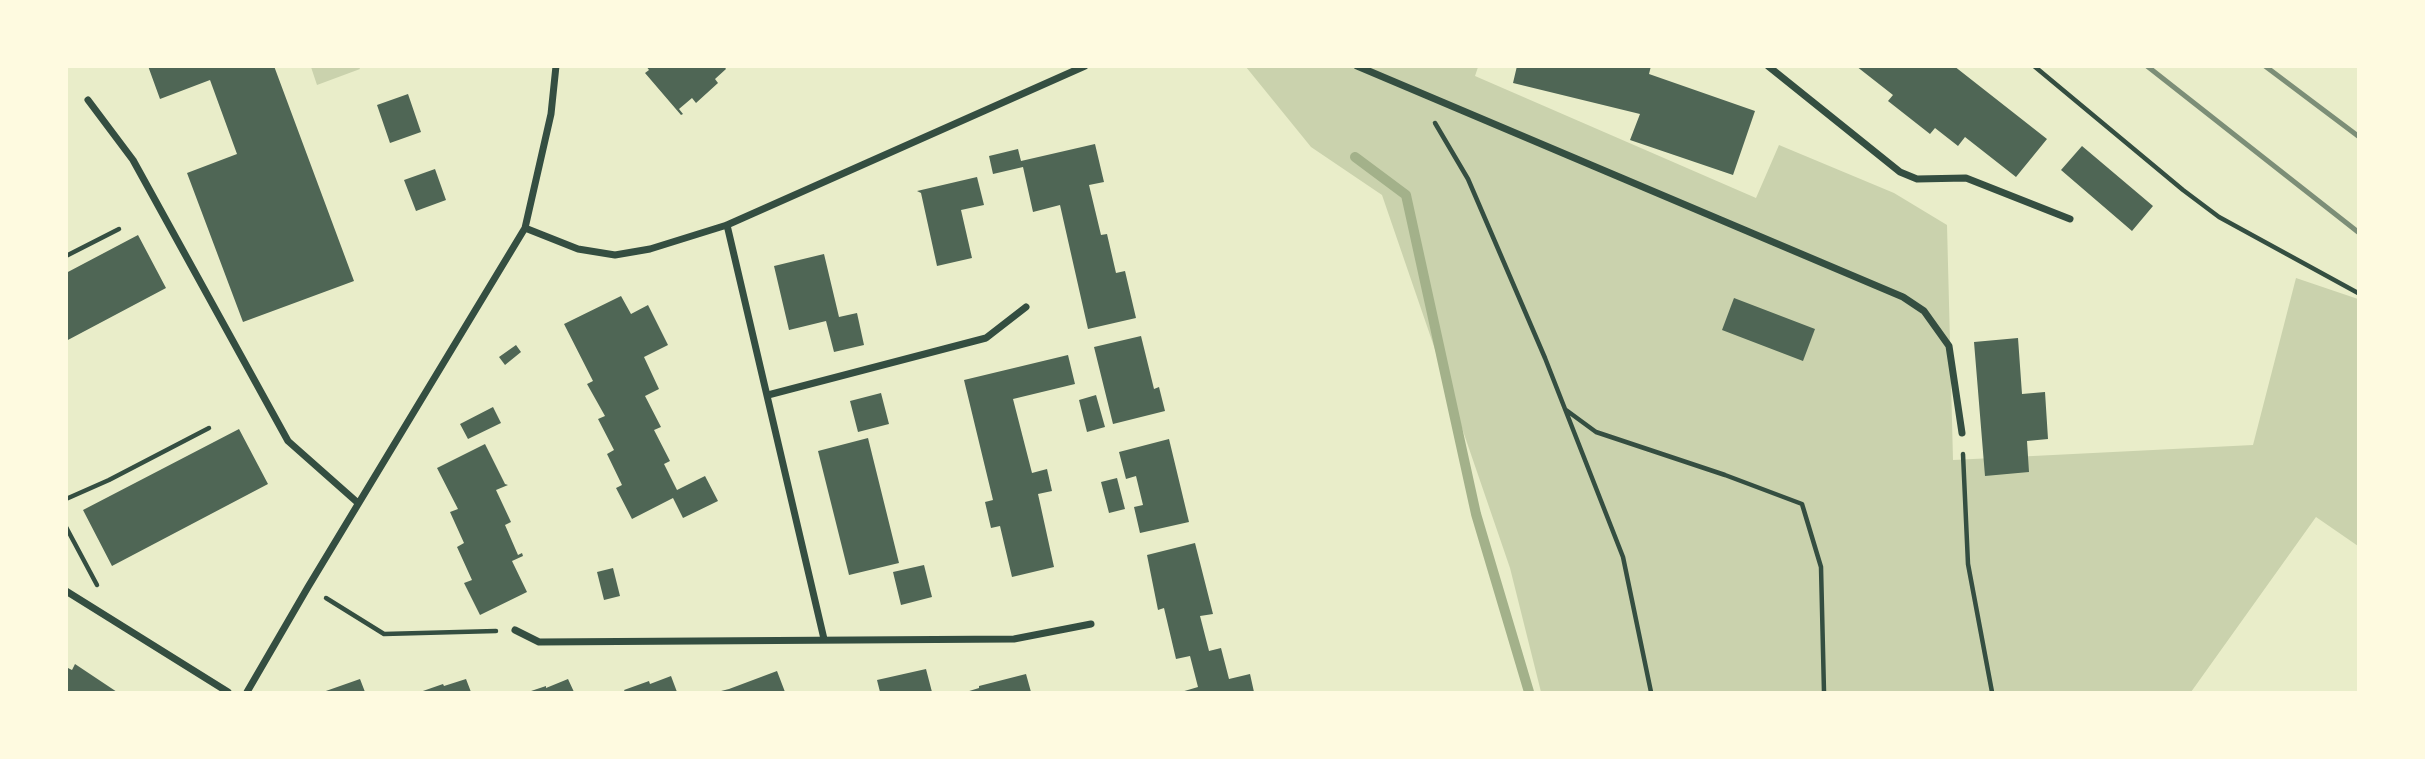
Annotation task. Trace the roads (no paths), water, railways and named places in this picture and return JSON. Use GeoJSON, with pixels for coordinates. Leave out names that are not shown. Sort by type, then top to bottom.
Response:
{"type":"FeatureCollection","features":[{"type":"Feature","properties":{"kind":"street"},"geometry":{"type":"LineString","coordinates":[[247,692],[525,228],[551,114],[556,66]]}},
{"type":"Feature","properties":{"kind":"street"},"geometry":{"type":"LineString","coordinates":[[525,228],[578,249],[615,255],[650,249],[727,225],[1085,66]]}},
{"type":"Feature","properties":{"kind":"street"},"geometry":{"type":"LineString","coordinates":[[1357,66],[1903,297],[1924,311],[1949,346],[1962,433]]}},
{"type":"Feature","properties":{"kind":"street"},"geometry":{"type":"LineString","coordinates":[[1768,66],[1900,172],[1917,179],[1966,178],[2070,219]]}},
{"type":"Feature","properties":{"kind":"street"},"geometry":{"type":"LineString","coordinates":[[88,100],[133,160],[288,441],[358,503]]}},
{"type":"Feature","properties":{"kind":"street"},"geometry":{"type":"LineString","coordinates":[[727,225],[824,639]]}},
{"type":"Feature","properties":{"kind":"street"},"geometry":{"type":"LineString","coordinates":[[768,395],[986,338],[1026,307]]}},
{"type":"Feature","properties":{"kind":"street"},"geometry":{"type":"LineString","coordinates":[[66,591],[228,692]]}},
{"type":"Feature","properties":{"kind":"street"},"geometry":{"type":"LineString","coordinates":[[515,630],[539,642],[1013,639],[1091,624]]}},
{"type":"Feature","properties":{"kind":"waterway"},"geometry":{"type":"LineString","coordinates":[[1355,157],[1406,195],[1476,514],[1529,692]]}},
{"type":"Feature","properties":{"kind":"railway"},"geometry":{"type":"LineString","coordinates":[[2147,66],[2358,232]]}},
{"type":"Feature","properties":{"kind":"railway"},"geometry":{"type":"LineString","coordinates":[[2265,66],[2358,136]]}}]}
